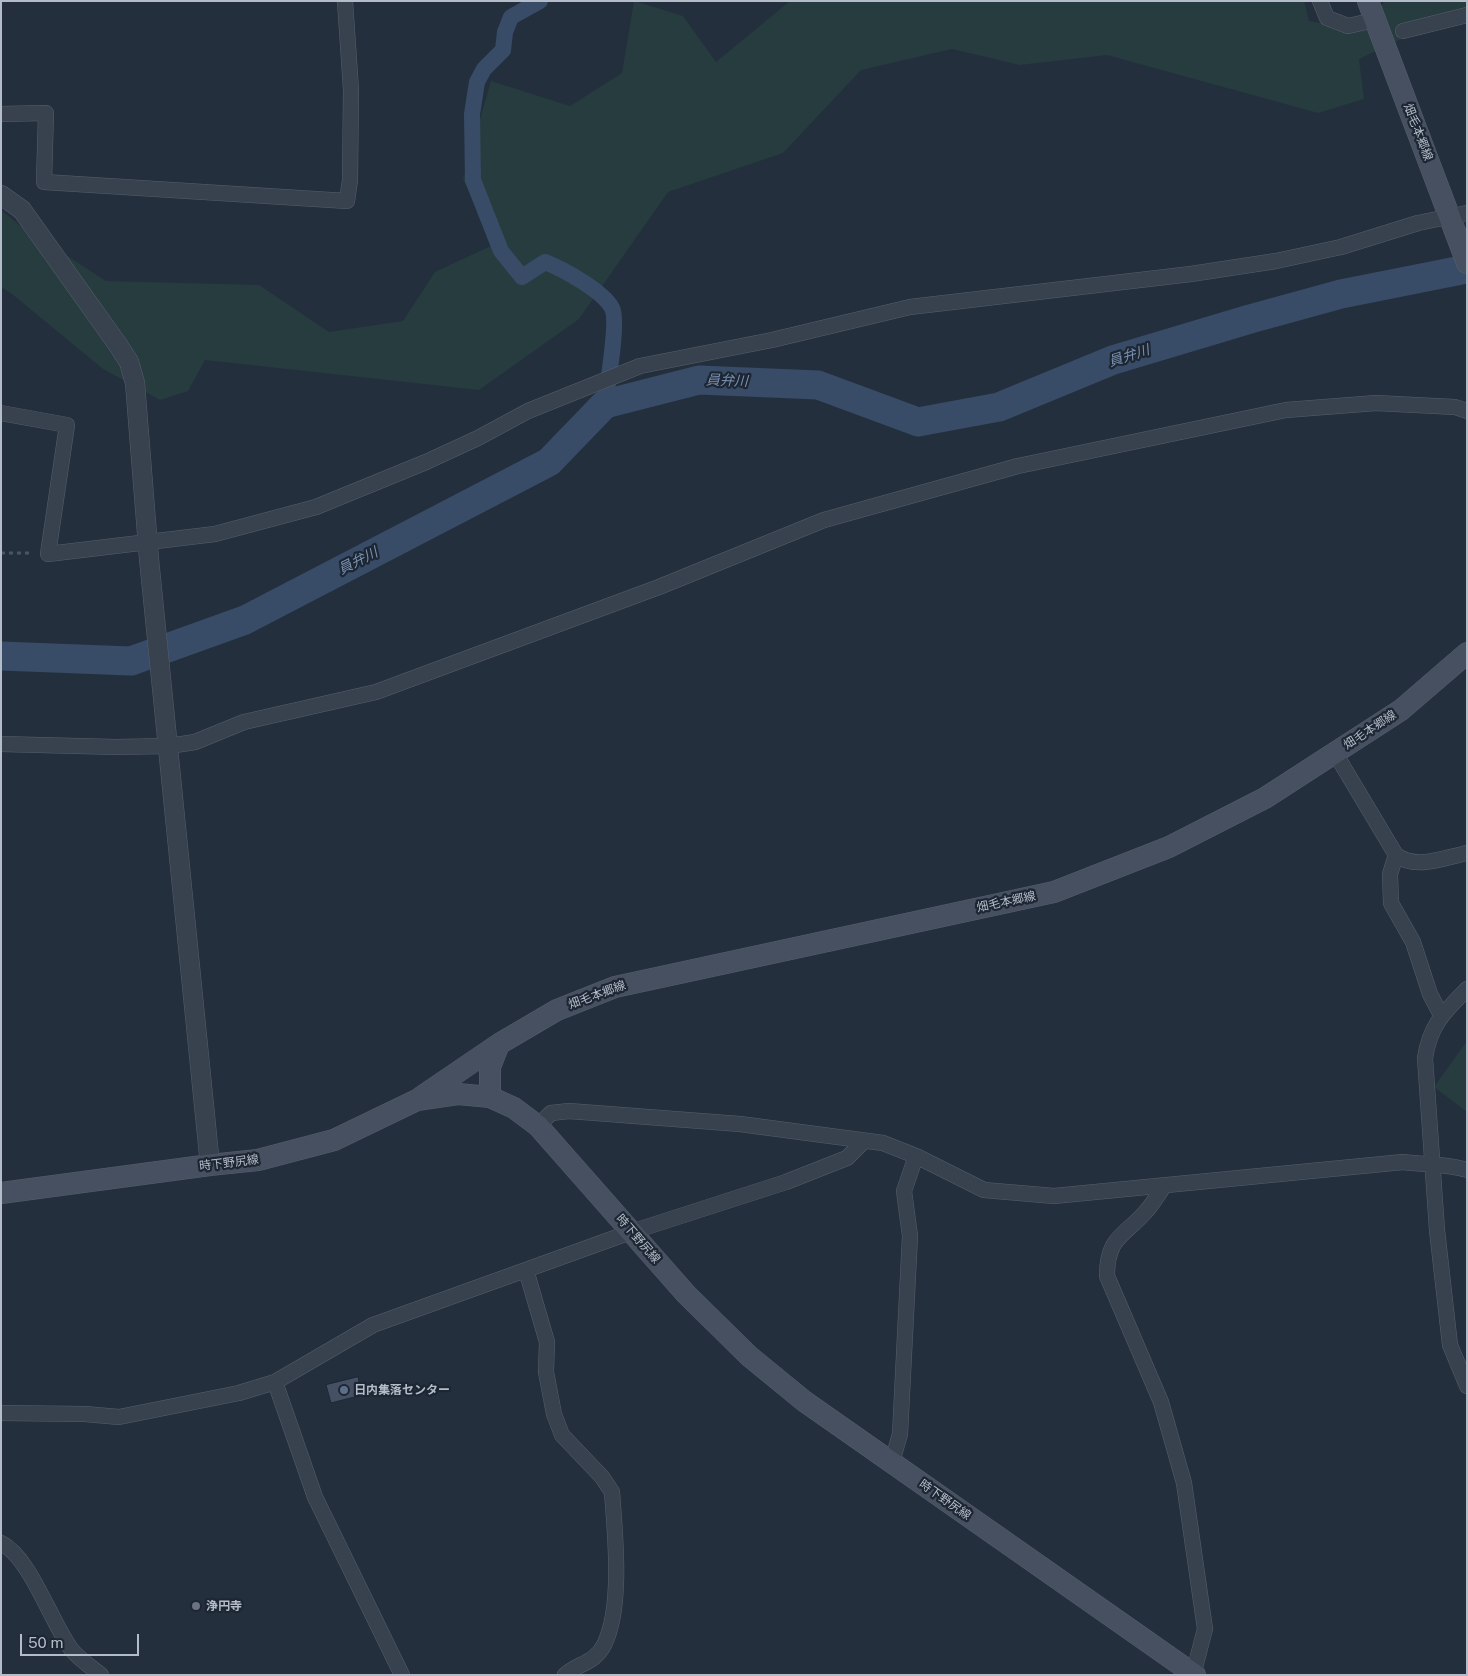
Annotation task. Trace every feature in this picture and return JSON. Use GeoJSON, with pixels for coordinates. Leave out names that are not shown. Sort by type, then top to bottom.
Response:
{"type":"FeatureCollection","features":[{"type":"Feature","properties":{"kind":"main road","name":"畑毛本郷線"},"geometry":{"type":"LineString","coordinates":[[1371,11],[1458,214],[1457,236],[1467,263]]}},
{"type":"Feature","properties":{"kind":"main road","name":"畑毛本郷線"},"geometry":{"type":"LineString","coordinates":[[417,1100],[499,1044],[557,1010],[615,987],[1054,892],[1169,847],[1265,798],[1401,710],[1467,653]]}},
{"type":"Feature","properties":{"kind":"main road"},"geometry":{"type":"LineString","coordinates":[[490,1097],[490,1067],[499,1044]]}},
{"type":"Feature","properties":{"kind":"main road","name":"時下野尻線"},"geometry":{"type":"LineString","coordinates":[[1,1193],[210,1164],[258,1160],[334,1140],[417,1100],[458,1094],[490,1097],[514,1108],[538,1126],[686,1294],[749,1356],[804,1401],[1194,1674]]}},
{"type":"Feature","properties":{"kind":"street"},"geometry":{"type":"LineString","coordinates":[[1,114],[46,113],[44,182],[347,201],[350,180],[351,90],[345,1]]}},
{"type":"Feature","properties":{"kind":"street"},"geometry":{"type":"LineString","coordinates":[[1320,1],[1327,18],[1348,26],[1371,11]]}},
{"type":"Feature","properties":{"kind":"street"},"geometry":{"type":"LineString","coordinates":[[1403,31],[1467,15]]}},
{"type":"Feature","properties":{"kind":"street"},"geometry":{"type":"LineString","coordinates":[[1,195],[22,210],[129,362],[135,383],[149,551],[210,1164]]}},
{"type":"Feature","properties":{"kind":"street"},"geometry":{"type":"LineString","coordinates":[[1,413],[67,424],[48,554],[149,551],[316,507],[444,454],[528,411],[640,366],[772,340],[910,308],[1191,274],[1276,261],[1342,247],[1418,223],[1458,214]]}},
{"type":"Feature","properties":{"kind":"street"},"geometry":{"type":"LineString","coordinates":[[1,744],[116,747],[169,737],[195,742],[244,722],[376,692],[659,587],[824,520],[1018,466],[1286,410],[1376,402],[1455,407],[1467,411]]}},
{"type":"Feature","properties":{"kind":"street"},"geometry":{"type":"LineString","coordinates":[[1334,753],[1396,855],[1405,862],[1422,863],[1467,853]]}},
{"type":"Feature","properties":{"kind":"street"},"geometry":{"type":"LineString","coordinates":[[1396,855],[1390,874],[1391,903],[1413,942],[1430,994],[1441,1015]]}},
{"type":"Feature","properties":{"kind":"street"},"geometry":{"type":"LineString","coordinates":[[1467,989],[1441,1015],[1428,1040],[1425,1058],[1437,1230],[1450,1346],[1467,1386]]}},
{"type":"Feature","properties":{"kind":"street"},"geometry":{"type":"LineString","coordinates":[[538,1126],[550,1113],[569,1111],[740,1124],[864,1140],[883,1143],[916,1156],[984,1190],[1054,1196],[1403,1162],[1434,1166],[1450,1164],[1467,1170]]}},
{"type":"Feature","properties":{"kind":"street"},"geometry":{"type":"LineString","coordinates":[[1,1412],[85,1414],[119,1417],[239,1393],[275,1382],[373,1325],[631,1232],[786,1182],[847,1158],[864,1140]]}},
{"type":"Feature","properties":{"kind":"street"},"geometry":{"type":"LineString","coordinates":[[892,1462],[900,1434],[910,1236],[904,1191],[916,1156]]}},
{"type":"Feature","properties":{"kind":"street"},"geometry":{"type":"LineString","coordinates":[[1164,1186],[1148,1209],[1115,1241],[1107,1257],[1107,1276],[1161,1402],[1184,1483],[1205,1630],[1194,1674]]}},
{"type":"Feature","properties":{"kind":"street"},"geometry":{"type":"LineString","coordinates":[[526,1270],[547,1342],[546,1372],[554,1414],[562,1435],[602,1477],[612,1492],[615,1608],[604,1645],[590,1662],[566,1675]]}},
{"type":"Feature","properties":{"kind":"street"},"geometry":{"type":"LineString","coordinates":[[275,1382],[314,1497],[402,1675]]}},
{"type":"Feature","properties":{"kind":"street"},"geometry":{"type":"LineString","coordinates":[[1,1543],[24,1564],[51,1617],[72,1650],[101,1675]]}},
{"type":"Feature","properties":{"kind":"path"},"geometry":{"type":"LineString","coordinates":[[1,553],[48,554]]}},
{"type":"Feature","properties":{"kind":"green space"},"geometry":{"type":"Polygon","coordinates":[[[634,1],[683,16],[716,62],[790,1],[1304,1],[1309,21],[1361,30],[1385,1],[1467,1],[1467,8],[1359,59],[1364,99],[1318,113],[1107,55],[1020,65],[952,49],[861,70],[783,153],[668,192],[579,319],[479,390],[205,360],[188,391],[160,400],[103,369],[1,287],[1,210],[18,224],[106,281],[259,285],[329,332],[403,321],[435,272],[493,245],[463,179],[491,81],[570,106],[622,73],[634,1]]]}},
{"type":"Feature","properties":{"kind":"green space"},"geometry":{"type":"Polygon","coordinates":[[[1467,1041],[1467,1112],[1434,1087],[1467,1041]]]}},
{"type":"Feature","properties":{"kind":"building","name":"日内集落センター"},"geometry":{"type":"Polygon","coordinates":[[[358,1377],[362,1395],[331,1403],[326,1385],[358,1377]]]}},
{"type":"Feature","properties":{"kind":"waterway"},"geometry":{"type":"LineString","coordinates":[[540,1],[511,17],[505,32],[503,50],[484,69],[477,82],[472,114],[473,180],[501,251],[522,277],[545,262],[572,275],[592,288],[612,308],[614,326],[605,404]]}},
{"type":"Feature","properties":{"kind":"waterway","name":"員弁川"},"geometry":{"type":"LineString","coordinates":[[1,656],[131,661],[245,620],[549,462],[605,404],[699,380],[818,385],[918,422],[999,407],[1113,360],[1250,319],[1341,294],[1467,269]]}},
{"type":"Feature","properties":{"kind":"place","name":"日内集落センター"},"geometry":{"type":"Point","coordinates":[344,1390]}},
{"type":"Feature","properties":{"kind":"place","name":"浄円寺"},"geometry":{"type":"Point","coordinates":[196,1606]}}]}
